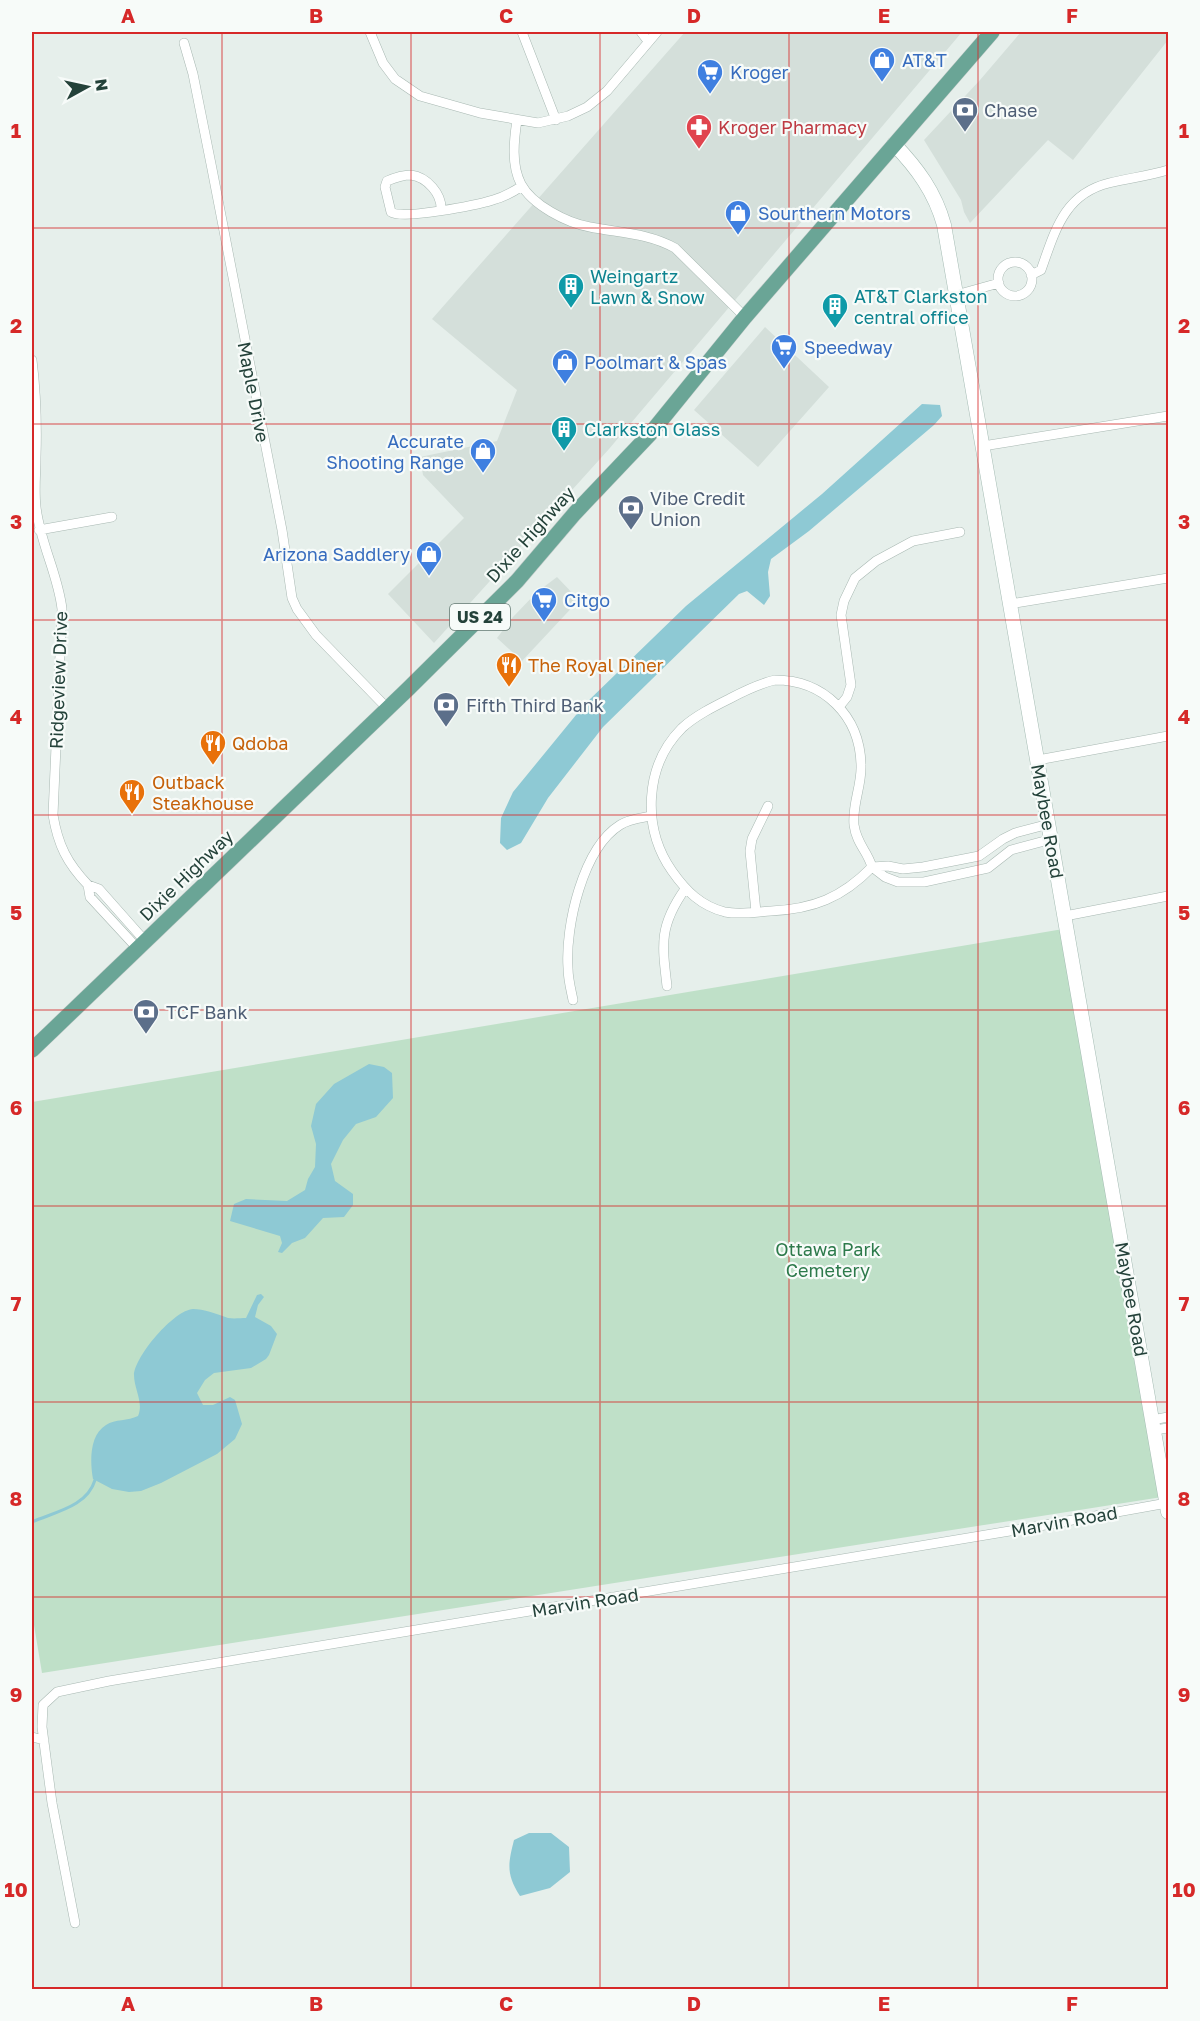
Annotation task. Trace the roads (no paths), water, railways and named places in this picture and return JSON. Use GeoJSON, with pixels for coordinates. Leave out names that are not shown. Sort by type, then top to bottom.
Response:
{"type":"FeatureCollection","features":[{"type":"Feature","properties":{"kind":"main road","name":"Dixie Highway"},"geometry":{"type":"LineString","coordinates":[[32,1050],[388,709],[516,581],[575,513],[650,434],[745,317],[992,32]]}},
{"type":"Feature","properties":{"kind":"main road","name":"Maybee Road"},"geometry":{"type":"LineString","coordinates":[[894,144],[916,167],[927,183],[940,211],[1168,1507]]}},
{"type":"Feature","properties":{"kind":"street"},"geometry":{"type":"LineString","coordinates":[[370,32],[383,63],[395,79],[420,96],[443,104],[538,123],[556,120],[587,107],[607,91],[657,32]]}},
{"type":"Feature","properties":{"kind":"street"},"geometry":{"type":"LineString","coordinates":[[522,32],[556,120]]}},
{"type":"Feature","properties":{"kind":"street"},"geometry":{"type":"LineString","coordinates":[[641,32],[648,41]]}},
{"type":"Feature","properties":{"kind":"street","name":"Maple Drive"},"geometry":{"type":"LineString","coordinates":[[184,43],[194,74],[282,530],[292,598],[316,635],[388,709]]}},
{"type":"Feature","properties":{"kind":"street"},"geometry":{"type":"LineString","coordinates":[[517,120],[513,141],[514,158],[522,186],[546,208],[561,218],[588,227],[647,236],[663,241],[675,248],[745,317]]}},
{"type":"Feature","properties":{"kind":"street"},"geometry":{"type":"LineString","coordinates":[[1031,274],[1041,270],[1057,225],[1069,207],[1083,194],[1105,184],[1150,176],[1168,170]]}},
{"type":"Feature","properties":{"kind":"street"},"geometry":{"type":"LineString","coordinates":[[441,210],[442,202],[426,181],[412,175],[387,181],[385,187],[388,205],[395,215],[441,210],[491,201],[508,195],[522,186]]}},
{"type":"Feature","properties":{"kind":"street"},"geometry":{"type":"LineString","coordinates":[[1011,262],[1023,264],[1031,274],[1029,287],[1019,295],[1006,293],[999,283],[1000,270],[1011,262]]}},
{"type":"Feature","properties":{"kind":"street"},"geometry":{"type":"LineString","coordinates":[[956,294],[999,283]]}},
{"type":"Feature","properties":{"kind":"street","name":"Ridgeview Drive"},"geometry":{"type":"LineString","coordinates":[[32,360],[36,434],[34,492],[39,530],[60,589],[62,609],[53,816],[56,832],[68,862],[88,885],[99,889],[142,945]]}},
{"type":"Feature","properties":{"kind":"street"},"geometry":{"type":"LineString","coordinates":[[982,446],[1168,416]]}},
{"type":"Feature","properties":{"kind":"street"},"geometry":{"type":"LineString","coordinates":[[39,530],[112,517]]}},
{"type":"Feature","properties":{"kind":"street"},"geometry":{"type":"LineString","coordinates":[[839,707],[847,697],[851,685],[841,615],[844,601],[855,578],[876,561],[913,541],[960,532]]}},
{"type":"Feature","properties":{"kind":"street"},"geometry":{"type":"LineString","coordinates":[[1010,604],[1168,578]]}},
{"type":"Feature","properties":{"kind":"street"},"geometry":{"type":"LineString","coordinates":[[1049,824],[1015,833],[979,856],[923,867],[903,869],[888,866],[872,867],[831,900],[791,910],[728,912],[699,900],[685,890],[658,847],[651,816],[653,783],[662,758],[682,729],[698,716],[745,690],[775,680],[788,680],[808,687],[833,701],[852,724],[858,740],[861,767],[856,793],[854,822],[856,837],[872,867],[885,877],[898,882],[924,882],[988,868],[1011,850],[1052,839]]}},
{"type":"Feature","properties":{"kind":"street"},"geometry":{"type":"LineString","coordinates":[[1038,760],[1168,736]]}},
{"type":"Feature","properties":{"kind":"street"},"geometry":{"type":"LineString","coordinates":[[756,912],[750,851],[752,839],[768,806]]}},
{"type":"Feature","properties":{"kind":"street"},"geometry":{"type":"LineString","coordinates":[[573,1000],[568,969],[568,946],[582,880],[598,846],[609,834],[621,824],[636,818],[651,816]]}},
{"type":"Feature","properties":{"kind":"street"},"geometry":{"type":"LineString","coordinates":[[1003,839],[1011,850]]}},
{"type":"Feature","properties":{"kind":"street"},"geometry":{"type":"LineString","coordinates":[[923,867],[924,882]]}},
{"type":"Feature","properties":{"kind":"street"},"geometry":{"type":"LineString","coordinates":[[667,986],[662,947],[664,932],[668,918],[685,890]]}},
{"type":"Feature","properties":{"kind":"street"},"geometry":{"type":"LineString","coordinates":[[1065,916],[1168,896]]}},
{"type":"Feature","properties":{"kind":"street"},"geometry":{"type":"LineString","coordinates":[[1153,1425],[1168,1417]]}},
{"type":"Feature","properties":{"kind":"street"},"geometry":{"type":"LineString","coordinates":[[1153,1425],[1168,1428]]}},
{"type":"Feature","properties":{"kind":"street","name":"Marvin Road"},"geometry":{"type":"LineString","coordinates":[[44,1740],[42,1706],[57,1692],[67,1689],[1034,1527],[1168,1507]]}},
{"type":"Feature","properties":{"kind":"street"},"geometry":{"type":"LineString","coordinates":[[32,1737],[44,1740],[55,1823],[75,1923]]}},
{"type":"Feature","properties":{"kind":"water"},"geometry":{"type":"Polygon","coordinates":[[[922,404],[940,405],[942,416],[809,531],[771,559],[768,572],[770,596],[764,605],[747,591],[739,594],[603,727],[548,798],[521,843],[507,850],[500,843],[501,818],[513,792],[585,704],[686,606],[822,494],[922,404]]]}},
{"type":"Feature","properties":{"kind":"water"},"geometry":{"type":"Polygon","coordinates":[[[369,1064],[384,1067],[392,1073],[393,1098],[376,1117],[356,1124],[343,1140],[331,1164],[335,1181],[353,1194],[353,1205],[344,1217],[323,1218],[305,1238],[292,1243],[282,1253],[278,1252],[282,1243],[280,1236],[230,1221],[234,1204],[246,1199],[287,1201],[305,1190],[315,1167],[316,1144],[311,1126],[316,1104],[334,1084],[369,1064]]]}},
{"type":"Feature","properties":{"kind":"water"},"geometry":{"type":"Polygon","coordinates":[[[261,1294],[264,1297],[258,1305],[255,1317],[271,1326],[277,1334],[269,1355],[251,1368],[214,1373],[205,1380],[197,1393],[203,1405],[213,1405],[230,1397],[235,1400],[242,1424],[235,1439],[217,1454],[141,1491],[129,1492],[112,1489],[93,1479],[92,1450],[96,1435],[110,1423],[138,1416],[140,1406],[134,1380],[136,1367],[148,1346],[166,1325],[185,1311],[193,1309],[228,1318],[246,1318],[257,1295],[261,1294]]]}},
{"type":"Feature","properties":{"kind":"water"},"geometry":{"type":"Polygon","coordinates":[[[529,1833],[551,1833],[569,1847],[570,1872],[550,1888],[520,1896],[510,1875],[510,1856],[514,1840],[529,1833]]]}},
{"type":"Feature","properties":{"kind":"waterway"},"geometry":{"type":"LineString","coordinates":[[32,1522],[77,1503],[85,1497],[95,1480]]}},
{"type":"Feature","properties":{"kind":"place","name":"AT&T"},"geometry":{"type":"Point","coordinates":[882,83]}},
{"type":"Feature","properties":{"kind":"place","name":"Kroger"},"geometry":{"type":"Point","coordinates":[710,95]}},
{"type":"Feature","properties":{"kind":"place","name":"Chase"},"geometry":{"type":"Point","coordinates":[965,133]}},
{"type":"Feature","properties":{"kind":"place","name":"Kroger Pharmacy"},"geometry":{"type":"Point","coordinates":[699,150]}},
{"type":"Feature","properties":{"kind":"place","name":"Sourthern Motors"},"geometry":{"type":"Point","coordinates":[738,236]}},
{"type":"Feature","properties":{"kind":"place","name":"Weingartz Lawn & Snow"},"geometry":{"type":"Point","coordinates":[571,309]}},
{"type":"Feature","properties":{"kind":"place","name":"AT&T Clarkston central office"},"geometry":{"type":"Point","coordinates":[835,329]}},
{"type":"Feature","properties":{"kind":"place","name":"Speedway"},"geometry":{"type":"Point","coordinates":[784,370]}},
{"type":"Feature","properties":{"kind":"place","name":"Poolmart & Spas"},"geometry":{"type":"Point","coordinates":[565,385]}},
{"type":"Feature","properties":{"kind":"place","name":"Clarkston Glass"},"geometry":{"type":"Point","coordinates":[564,452]}},
{"type":"Feature","properties":{"kind":"place","name":"Accurate Shooting Range"},"geometry":{"type":"Point","coordinates":[483,474]}},
{"type":"Feature","properties":{"kind":"place","name":"Vibe Credit Union"},"geometry":{"type":"Point","coordinates":[631,531]}},
{"type":"Feature","properties":{"kind":"place","name":"Arizona Saddlery"},"geometry":{"type":"Point","coordinates":[429,577]}},
{"type":"Feature","properties":{"kind":"place","name":"Citgo"},"geometry":{"type":"Point","coordinates":[544,623]}},
{"type":"Feature","properties":{"kind":"place","name":"The Royal Diner"},"geometry":{"type":"Point","coordinates":[509,688]}},
{"type":"Feature","properties":{"kind":"place","name":"Fifth Third Bank"},"geometry":{"type":"Point","coordinates":[446,728]}},
{"type":"Feature","properties":{"kind":"place","name":"Qdoba"},"geometry":{"type":"Point","coordinates":[213,766]}},
{"type":"Feature","properties":{"kind":"place","name":"Outback Steakhouse"},"geometry":{"type":"Point","coordinates":[132,815]}},
{"type":"Feature","properties":{"kind":"place","name":"TCF Bank"},"geometry":{"type":"Point","coordinates":[146,1035]}},
{"type":"Feature","properties":{"kind":"park label","name":"Ottawa Park Cemetery"},"geometry":{"type":"Point","coordinates":[828,1259]}}]}
